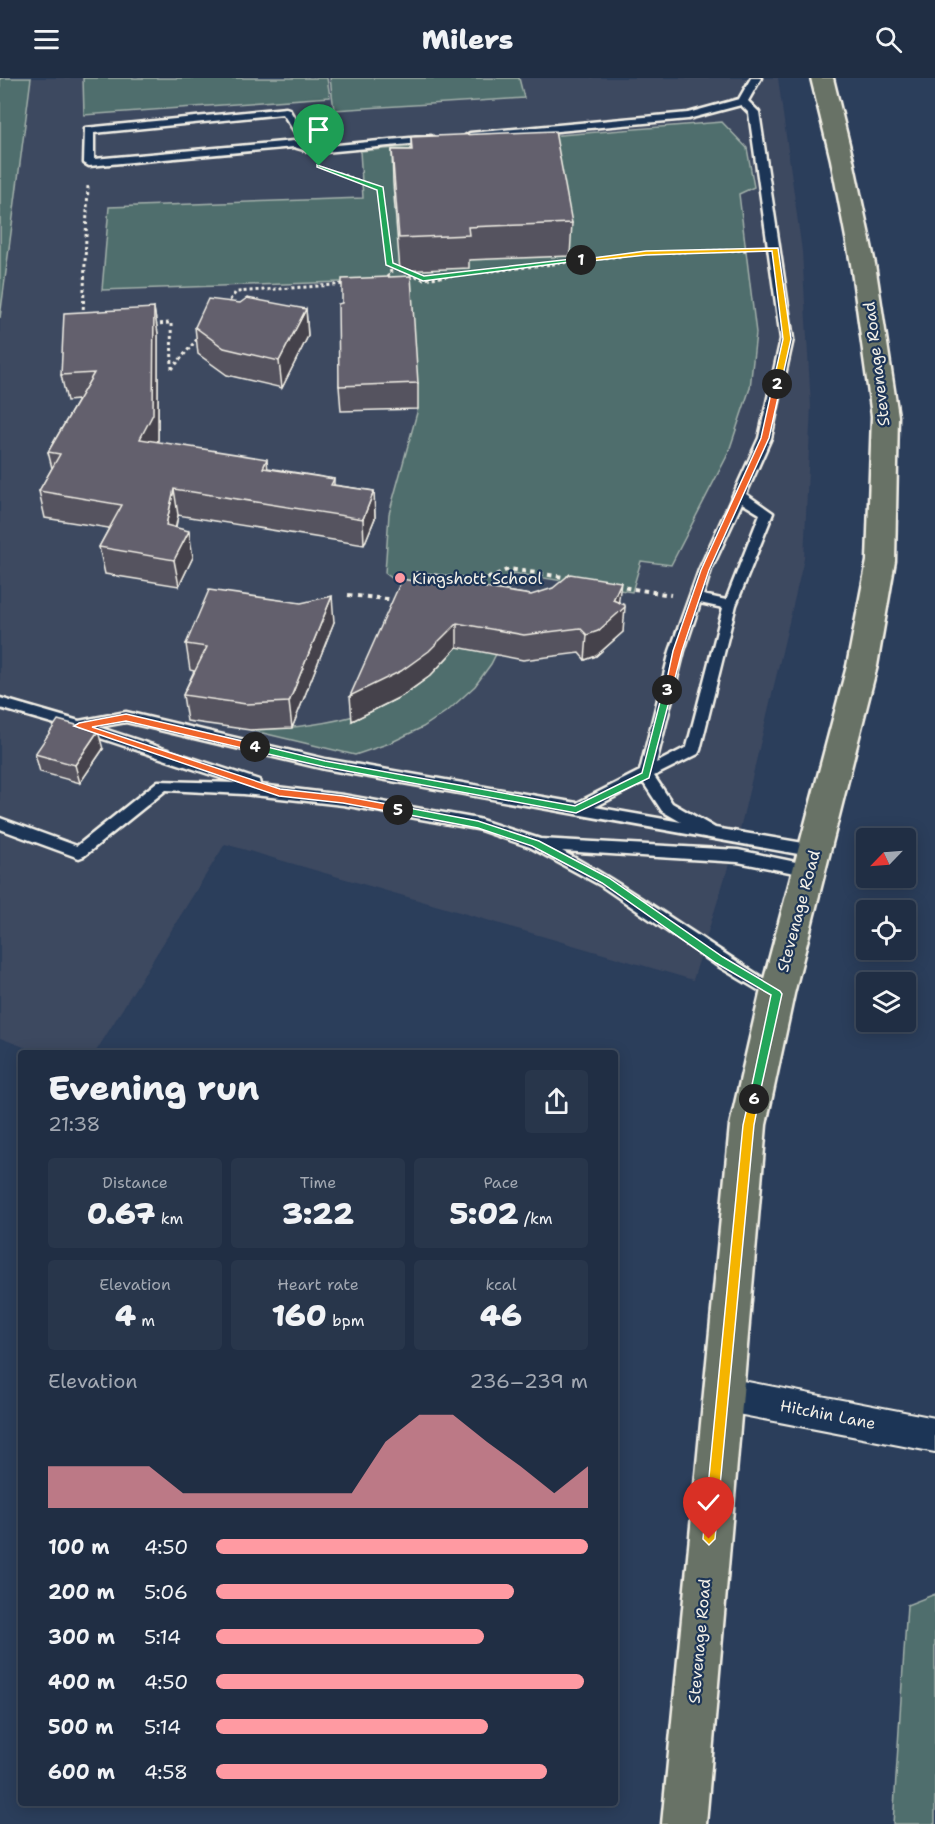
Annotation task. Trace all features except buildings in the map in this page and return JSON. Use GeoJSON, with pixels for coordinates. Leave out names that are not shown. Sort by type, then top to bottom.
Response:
{"type":"FeatureCollection","features":[{"type":"Feature","properties":{"kind":"main road","name":"Stevenage Road"},"geometry":{"type":"LineString","coordinates":[[684,1824],[748,1125],[777,994],[862,666],[880,561],[885,416],[863,264],[842,160],[822,78]]}},
{"type":"Feature","properties":{"kind":"street","name":"Hitchin Lane"},"geometry":{"type":"LineString","coordinates":[[722,1394],[935,1435]]}},
{"type":"Feature","properties":{"kind":"lane"},"geometry":{"type":"LineString","coordinates":[[454,137],[688,116],[743,101],[756,78]]}},
{"type":"Feature","properties":{"kind":"lane"},"geometry":{"type":"LineString","coordinates":[[712,833],[667,807],[646,775],[677,651],[695,598],[705,570],[765,438],[787,339],[754,112],[743,101]]}},
{"type":"Feature","properties":{"kind":"lane"},"geometry":{"type":"LineString","coordinates":[[314,150],[300,135],[286,111],[89,130],[89,163],[294,144],[314,150],[443,138]]}},
{"type":"Feature","properties":{"kind":"lane"},"geometry":{"type":"LineString","coordinates":[[576,810],[693,750],[730,605],[767,513],[740,496]]}},
{"type":"Feature","properties":{"kind":"lane"},"geometry":{"type":"LineString","coordinates":[[695,598],[730,605]]}},
{"type":"Feature","properties":{"kind":"lane"},"geometry":{"type":"LineString","coordinates":[[2,707],[79,726],[279,793]]}},
{"type":"Feature","properties":{"kind":"lane"},"geometry":{"type":"LineString","coordinates":[[79,726],[126,717],[325,764],[712,833],[812,860]]}},
{"type":"Feature","properties":{"kind":"lane"},"geometry":{"type":"LineString","coordinates":[[0,823],[79,852],[164,784],[343,800],[478,824],[535,843],[605,881],[720,960],[777,994]]}},
{"type":"Feature","properties":{"kind":"lane"},"geometry":{"type":"LineString","coordinates":[[535,843],[812,860]]}},
{"type":"Feature","properties":{"kind":"path"},"geometry":{"type":"LineString","coordinates":[[314,150],[319,166],[380,189],[391,274],[378,282],[389,281]]}},
{"type":"Feature","properties":{"kind":"path"},"geometry":{"type":"LineString","coordinates":[[82,320],[89,163]]}},
{"type":"Feature","properties":{"kind":"path"},"geometry":{"type":"LineString","coordinates":[[412,280],[646,253],[775,249]]}},
{"type":"Feature","properties":{"kind":"path"},"geometry":{"type":"LineString","coordinates":[[389,265],[423,279]]}},
{"type":"Feature","properties":{"kind":"path"},"geometry":{"type":"LineString","coordinates":[[222,309],[236,292],[355,284]]}},
{"type":"Feature","properties":{"kind":"path"},"geometry":{"type":"LineString","coordinates":[[150,324],[171,323],[172,369],[201,334]]}},
{"type":"Feature","properties":{"kind":"path"},"geometry":{"type":"LineString","coordinates":[[470,587],[509,569],[579,580]]}},
{"type":"Feature","properties":{"kind":"path"},"geometry":{"type":"LineString","coordinates":[[614,585],[695,598]]}},
{"type":"Feature","properties":{"kind":"path"},"geometry":{"type":"LineString","coordinates":[[348,595],[400,600]]}},
{"type":"Feature","properties":{"kind":"shaded area","name":"Kingshott School"},"geometry":{"type":"Polygon","coordinates":[[[0,78],[778,78],[802,251],[811,406],[804,559],[740,829],[693,980],[225,844],[97,1050],[32,1050],[0,1038],[0,78]]]}},
{"type":"Feature","properties":{"kind":"green space"},"geometry":{"type":"Polygon","coordinates":[[[0,78],[31,78],[0,318],[0,78]]]}},
{"type":"Feature","properties":{"kind":"green space"},"geometry":{"type":"Polygon","coordinates":[[[83,78],[327,78],[330,97],[84,115],[83,78]]]}},
{"type":"Feature","properties":{"kind":"green space"},"geometry":{"type":"Polygon","coordinates":[[[330,78],[519,78],[524,98],[334,110],[330,78]]]}},
{"type":"Feature","properties":{"kind":"green space"},"geometry":{"type":"Polygon","coordinates":[[[722,122],[747,148],[754,187],[739,194],[756,333],[750,388],[728,454],[671,565],[641,561],[632,592],[513,573],[501,617],[417,597],[385,573],[389,514],[418,409],[370,281],[102,290],[109,207],[363,198],[360,151],[722,122]]]}},
{"type":"Feature","properties":{"kind":"green space"},"geometry":{"type":"Polygon","coordinates":[[[469,623],[503,640],[491,664],[475,686],[450,709],[423,727],[390,743],[355,755],[250,730],[307,726],[334,721],[386,704],[433,673],[455,648],[469,623]]]}},
{"type":"Feature","properties":{"kind":"green space"},"geometry":{"type":"Polygon","coordinates":[[[935,1594],[935,1824],[893,1824],[907,1605],[935,1594]]]}},
{"type":"Feature","properties":{"kind":"place","name":"Kingshott School"},"geometry":{"type":"Point","coordinates":[400,578]}},
{"type":"Feature","properties":{"kind":"route"},"geometry":{"type":"LineString","coordinates":[[319,166],[380,189],[389,265],[423,279],[646,253],[775,249],[787,339],[765,438],[705,570],[677,651],[646,775],[576,810],[325,764],[126,717],[79,726],[279,793],[343,800],[478,824],[535,843],[605,881],[720,960],[777,994],[748,1125],[709,1539]]}}]}
